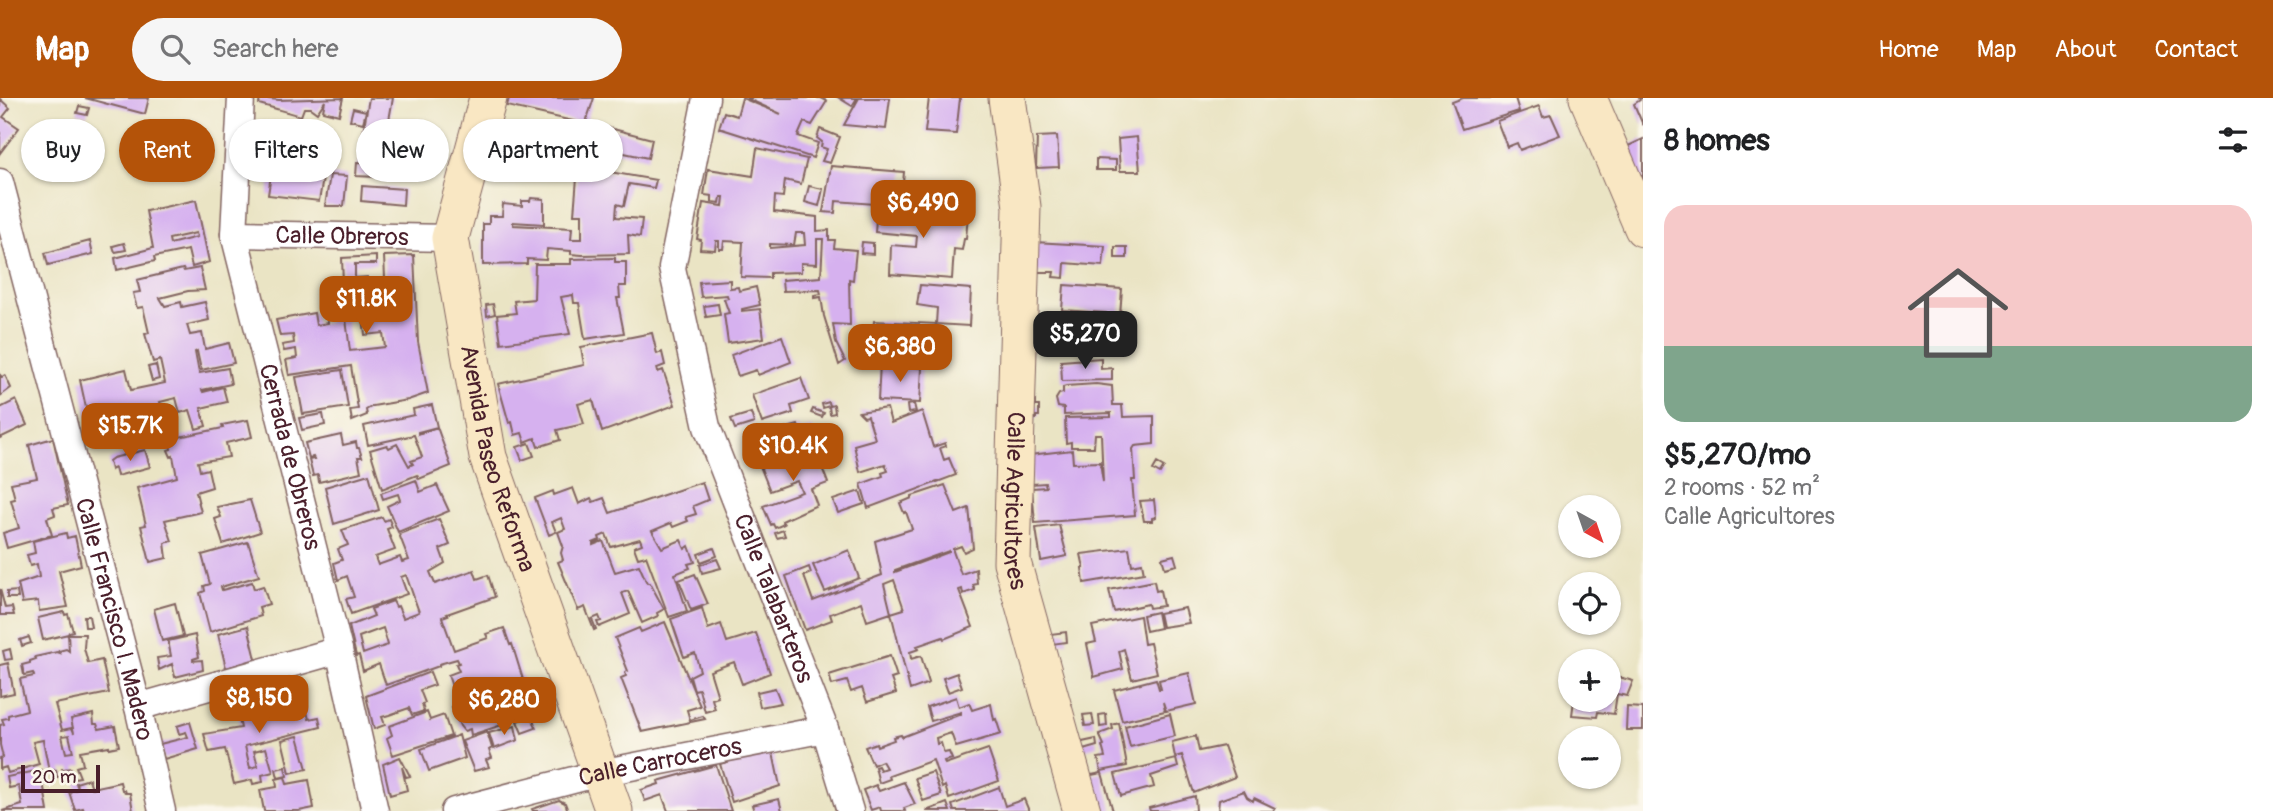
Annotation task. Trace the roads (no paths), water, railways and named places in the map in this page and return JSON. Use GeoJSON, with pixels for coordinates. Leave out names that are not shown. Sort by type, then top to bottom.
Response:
{"type":"FeatureCollection","features":[{"type":"Feature","properties":{"kind":"street","name":"Cerrada de Obreros"},"geometry":{"type":"LineString","coordinates":[[241,98],[234,234],[339,650],[375,811]]}},
{"type":"Feature","properties":{"kind":"street","name":"Avenida Paseo Reforma"},"geometry":{"type":"LineString","coordinates":[[488,98],[450,238],[488,457],[614,811]]}},
{"type":"Feature","properties":{"kind":"street","name":"Calle Talabarteros"},"geometry":{"type":"LineString","coordinates":[[706,98],[672,268],[707,427],[825,729],[850,811]]}},
{"type":"Feature","properties":{"kind":"street","name":"Calle Agricultores"},"geometry":{"type":"LineString","coordinates":[[1007,98],[1022,206],[1012,562],[1082,811]]}},
{"type":"Feature","properties":{"kind":"street"},"geometry":{"type":"LineString","coordinates":[[1588,98],[1643,228]]}},
{"type":"Feature","properties":{"kind":"street","name":"Calle Francisco I. Madero"},"geometry":{"type":"LineString","coordinates":[[0,182],[163,811]]}},
{"type":"Feature","properties":{"kind":"street","name":"Calle Obreros"},"geometry":{"type":"LineString","coordinates":[[234,234],[450,238]]}},
{"type":"Feature","properties":{"kind":"street"},"geometry":{"type":"LineString","coordinates":[[138,707],[339,650]]}},
{"type":"Feature","properties":{"kind":"street","name":"Calle Carroceros"},"geometry":{"type":"LineString","coordinates":[[454,811],[600,773],[825,729]]}}]}
